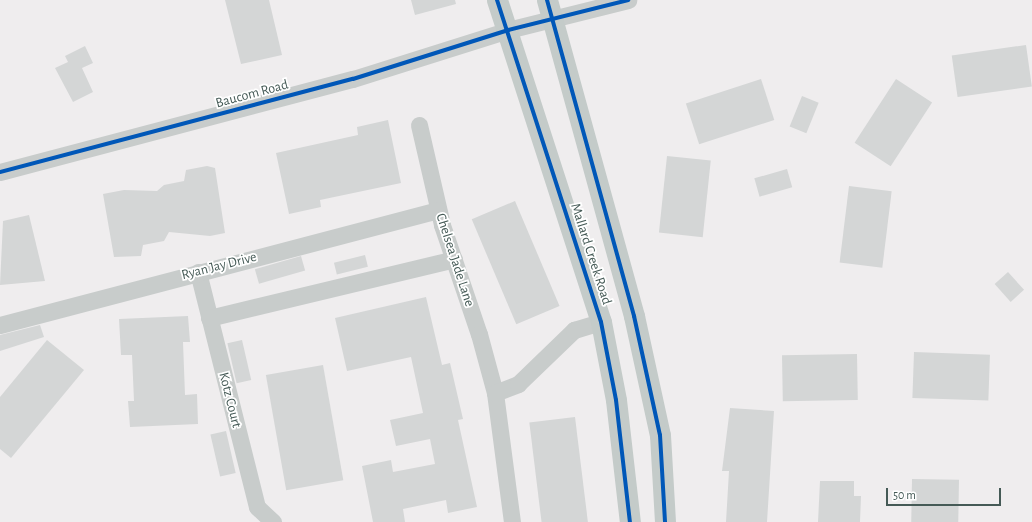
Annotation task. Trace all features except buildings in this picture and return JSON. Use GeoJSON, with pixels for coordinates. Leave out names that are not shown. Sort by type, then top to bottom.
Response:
{"type":"FeatureCollection","features":[{"type":"Feature","properties":{"kind":"main road","name":"Mallard Creek Road"},"geometry":{"type":"LineString","coordinates":[[497,0],[508,30],[601,322],[616,400],[630,522]]}},
{"type":"Feature","properties":{"kind":"main road","name":"Mallard Creek Road"},"geometry":{"type":"LineString","coordinates":[[550,9],[634,316],[660,435],[665,522]]}},
{"type":"Feature","properties":{"kind":"street","name":"Baucom Road"},"geometry":{"type":"LineString","coordinates":[[0,172],[353,79],[508,30],[550,9],[628,0]]}},
{"type":"Feature","properties":{"kind":"street","name":"Chelsea Jade Lane"},"geometry":{"type":"LineString","coordinates":[[419,125],[438,210],[495,393]]}},
{"type":"Feature","properties":{"kind":"street","name":"Ryan Jay Drive"},"geometry":{"type":"LineString","coordinates":[[0,325],[438,210]]}},
{"type":"Feature","properties":{"kind":"street"},"geometry":{"type":"LineString","coordinates":[[209,318],[454,259]]}},
{"type":"Feature","properties":{"kind":"street","name":"Kotz Court"},"geometry":{"type":"LineString","coordinates":[[198,272],[257,507],[272,522]]}},
{"type":"Feature","properties":{"kind":"street"},"geometry":{"type":"LineString","coordinates":[[512,522],[495,393],[518,384],[574,330],[601,322]]}},
{"type":"Feature","properties":{"kind":"cycle path"},"geometry":{"type":"LineString","coordinates":[[497,0],[601,322],[616,400],[630,522]]}},
{"type":"Feature","properties":{"kind":"cycle path"},"geometry":{"type":"LineString","coordinates":[[547,0],[634,316],[660,435],[665,522]]}},
{"type":"Feature","properties":{"kind":"cycle path"},"geometry":{"type":"LineString","coordinates":[[0,172],[353,79],[508,30],[628,0]]}}]}
